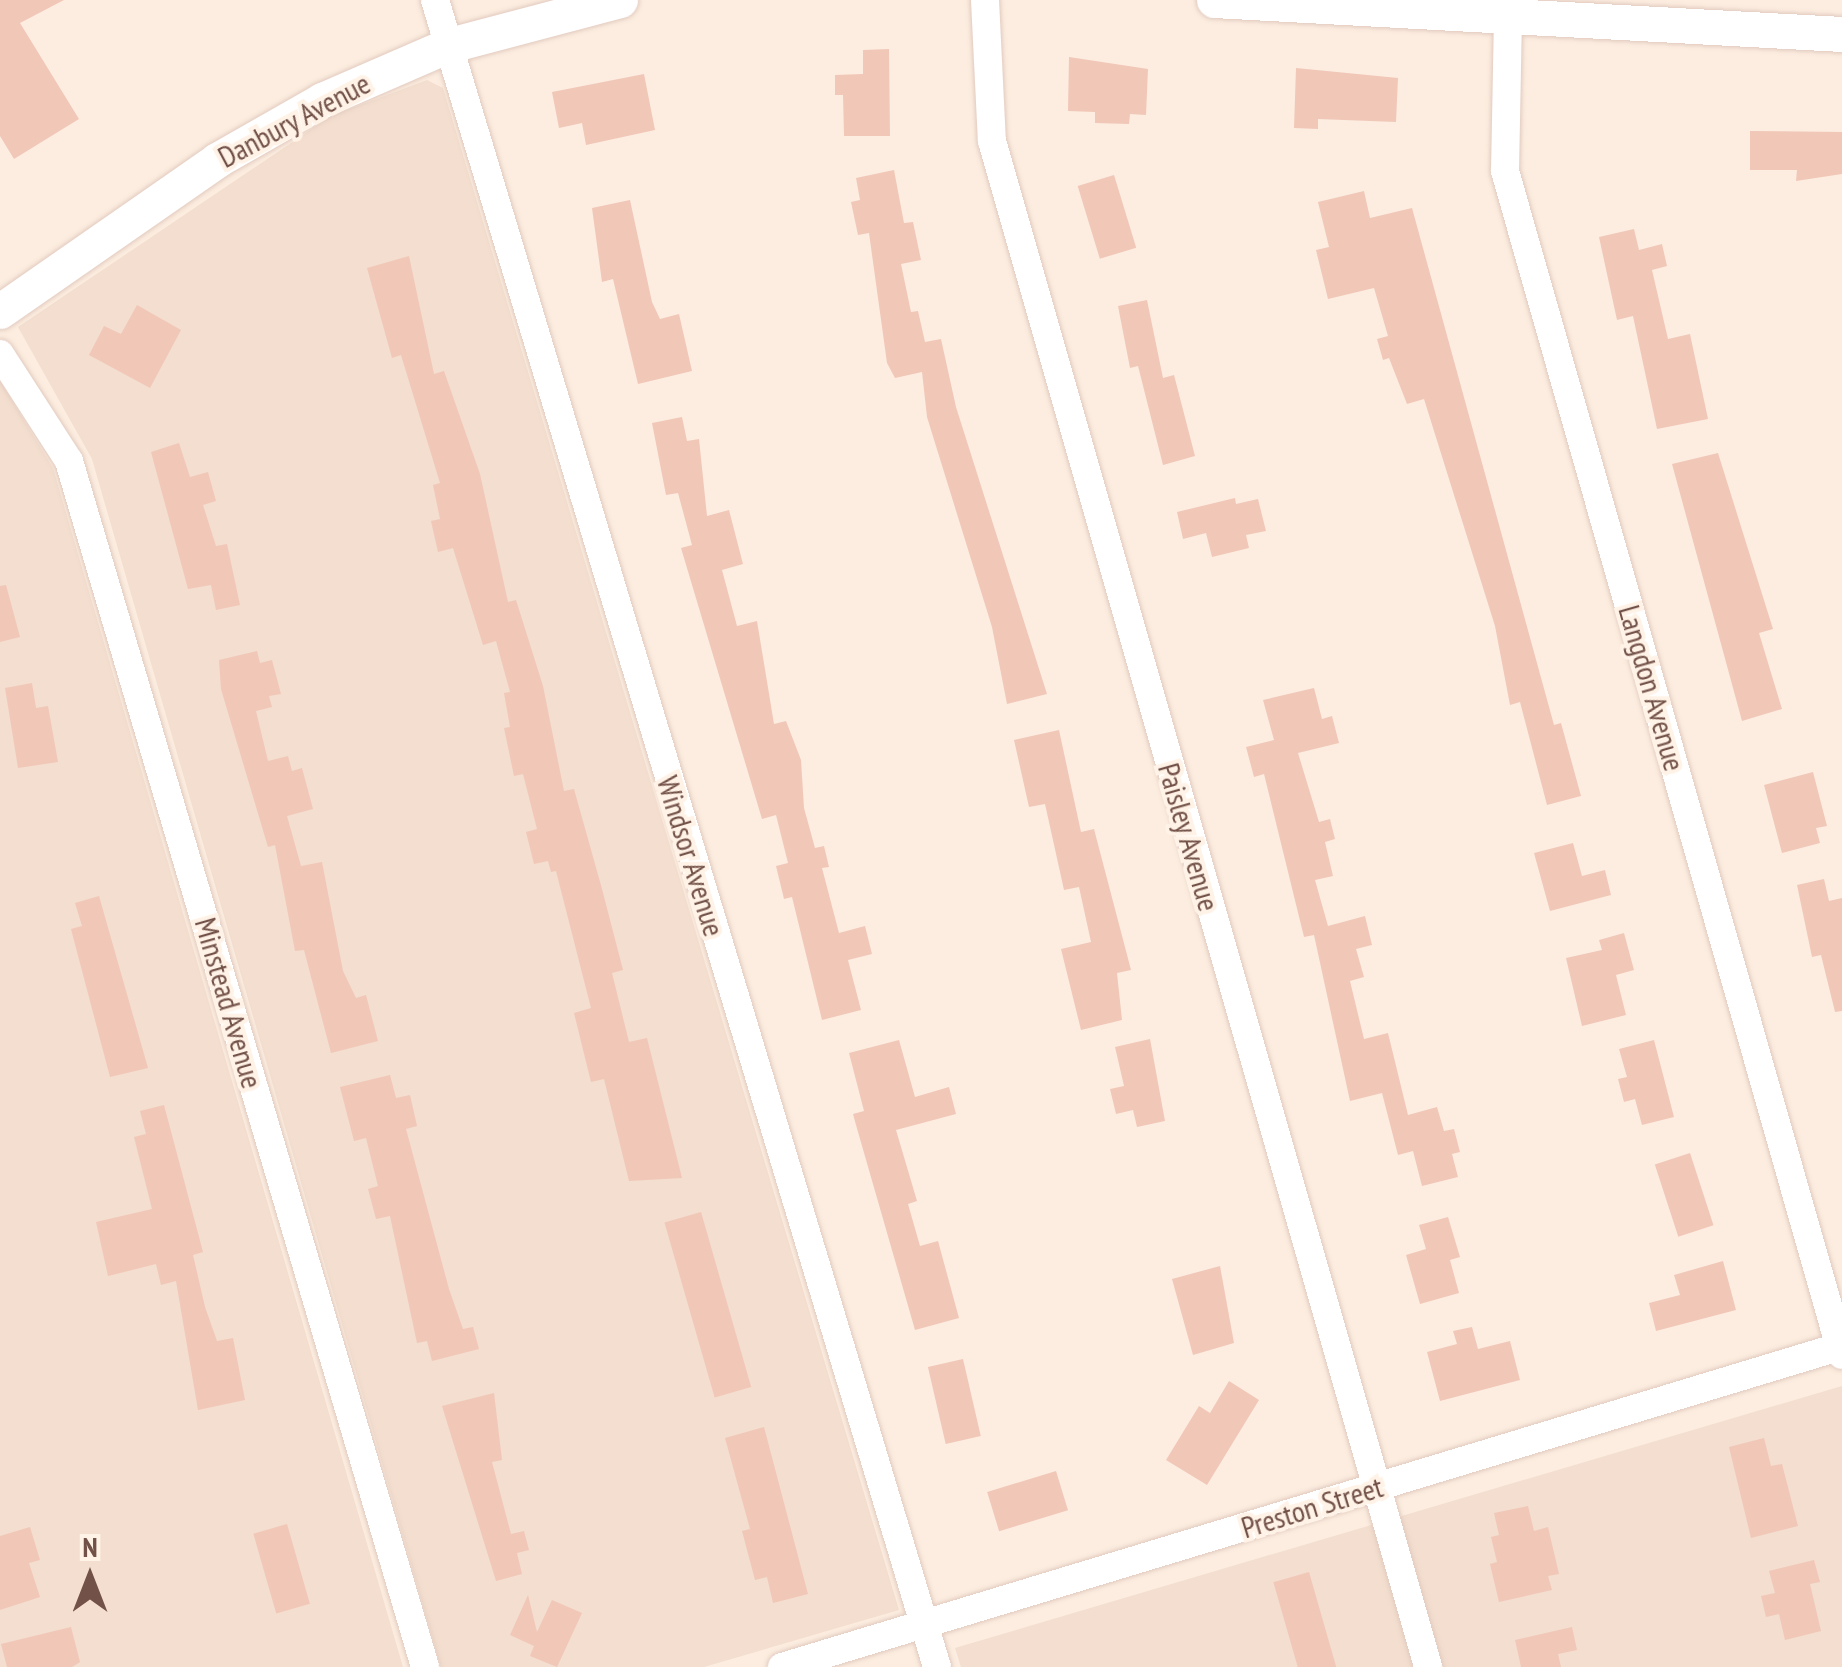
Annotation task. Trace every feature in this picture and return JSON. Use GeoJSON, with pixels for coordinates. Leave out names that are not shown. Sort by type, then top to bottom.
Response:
{"type":"FeatureCollection","features":[{"type":"Feature","properties":{"kind":"street","name":"Windsor Avenue"},"geometry":{"type":"LineString","coordinates":[[435,0],[937,1667]]}},
{"type":"Feature","properties":{"kind":"street","name":"Danbury Avenue"},"geometry":{"type":"LineString","coordinates":[[0,311],[217,160],[322,100],[446,46],[620,0]]}},
{"type":"Feature","properties":{"kind":"street","name":"Paisley Avenue"},"geometry":{"type":"LineString","coordinates":[[985,0],[992,141],[1374,1489],[1428,1667]]}},
{"type":"Feature","properties":{"kind":"street"},"geometry":{"type":"LineString","coordinates":[[1214,0],[1842,34]]}},
{"type":"Feature","properties":{"kind":"street","name":"Langdon Avenue"},"geometry":{"type":"LineString","coordinates":[[1508,16],[1506,171],[1841,1349]]}},
{"type":"Feature","properties":{"kind":"street","name":"Minstead Avenue"},"geometry":{"type":"LineString","coordinates":[[0,354],[69,462],[425,1667]]}},
{"type":"Feature","properties":{"kind":"street","name":"Preston Street"},"geometry":{"type":"LineString","coordinates":[[782,1667],[1841,1349]]}},
{"type":"Feature","properties":{"kind":"shaded area"},"geometry":{"type":"Polygon","coordinates":[[[427,80],[443,88],[899,1610],[704,1667],[441,1667],[92,459],[18,327],[331,116],[427,80]]]}},
{"type":"Feature","properties":{"kind":"shaded area"},"geometry":{"type":"Polygon","coordinates":[[[0,381],[53,468],[403,1667],[0,1667],[0,381]]]}},
{"type":"Feature","properties":{"kind":"shaded area"},"geometry":{"type":"Polygon","coordinates":[[[1842,1386],[1842,1667],[961,1667],[955,1648],[1842,1386]]]}},
{"type":"Feature","properties":{"kind":"building"},"geometry":{"type":"Polygon","coordinates":[[[0,0],[64,0],[20,23],[79,119],[14,159],[0,136],[0,0]]]}},
{"type":"Feature","properties":{"kind":"building"},"geometry":{"type":"Polygon","coordinates":[[[889,49],[890,136],[844,136],[843,95],[835,95],[835,75],[863,74],[863,50],[889,49]]]}},
{"type":"Feature","properties":{"kind":"building"},"geometry":{"type":"Polygon","coordinates":[[[1069,57],[1148,69],[1146,115],[1130,114],[1129,124],[1095,123],[1095,112],[1068,111],[1069,57]]]}},
{"type":"Feature","properties":{"kind":"building"},"geometry":{"type":"Polygon","coordinates":[[[1296,68],[1398,78],[1396,122],[1318,119],[1318,129],[1294,128],[1296,68]]]}},
{"type":"Feature","properties":{"kind":"building"},"geometry":{"type":"Polygon","coordinates":[[[644,74],[655,130],[586,145],[582,123],[559,128],[552,92],[644,74]]]}},
{"type":"Feature","properties":{"kind":"building"},"geometry":{"type":"Polygon","coordinates":[[[1750,131],[1842,132],[1842,174],[1796,181],[1797,170],[1750,170],[1750,131]]]}},
{"type":"Feature","properties":{"kind":"building"},"geometry":{"type":"Polygon","coordinates":[[[894,170],[904,223],[913,222],[921,260],[901,264],[911,312],[918,311],[925,342],[941,339],[956,407],[1047,694],[1007,704],[992,627],[927,417],[922,372],[895,378],[887,363],[869,233],[858,235],[851,202],[860,200],[856,178],[894,170]]]}},
{"type":"Feature","properties":{"kind":"building"},"geometry":{"type":"Polygon","coordinates":[[[1114,175],[1136,248],[1100,259],[1078,186],[1114,175]]]}},
{"type":"Feature","properties":{"kind":"building"},"geometry":{"type":"Polygon","coordinates":[[[1364,191],[1370,218],[1412,208],[1554,725],[1561,723],[1581,796],[1547,805],[1520,702],[1510,705],[1495,626],[1424,399],[1407,404],[1389,358],[1383,360],[1377,339],[1388,336],[1374,288],[1328,299],[1316,250],[1329,247],[1318,202],[1364,191]]]}},
{"type":"Feature","properties":{"kind":"building"},"geometry":{"type":"Polygon","coordinates":[[[630,200],[652,302],[660,319],[679,314],[692,371],[638,384],[613,279],[602,282],[592,208],[630,200]]]}},
{"type":"Feature","properties":{"kind":"building"},"geometry":{"type":"Polygon","coordinates":[[[1634,229],[1639,250],[1662,244],[1667,266],[1652,270],[1668,339],[1690,334],[1708,419],[1657,429],[1633,316],[1617,320],[1599,237],[1634,229]]]}},
{"type":"Feature","properties":{"kind":"building"},"geometry":{"type":"Polygon","coordinates":[[[409,256],[434,374],[444,371],[480,474],[508,602],[516,600],[543,686],[564,791],[574,789],[602,889],[623,970],[612,973],[629,1042],[647,1038],[682,1178],[629,1181],[604,1079],[591,1082],[574,1013],[591,1008],[556,871],[551,872],[548,861],[534,864],[526,832],[537,829],[523,774],[514,776],[504,728],[510,727],[504,693],[510,692],[496,641],[483,645],[453,548],[438,552],[431,521],[440,519],[433,485],[440,483],[401,355],[392,358],[367,268],[409,256]]]}},
{"type":"Feature","properties":{"kind":"building"},"geometry":{"type":"Polygon","coordinates":[[[1147,300],[1163,378],[1174,375],[1195,456],[1163,465],[1138,366],[1130,368],[1118,306],[1147,300]]]}},
{"type":"Feature","properties":{"kind":"building"},"geometry":{"type":"Polygon","coordinates":[[[137,305],[181,330],[150,388],[89,355],[104,326],[121,334],[137,305]]]}},
{"type":"Feature","properties":{"kind":"building"},"geometry":{"type":"Polygon","coordinates":[[[682,417],[687,441],[699,439],[707,516],[729,510],[743,564],[722,570],[737,626],[757,621],[774,724],[786,721],[801,760],[804,808],[815,848],[824,846],[829,867],[822,868],[839,933],[865,926],[872,954],[848,960],[861,1010],[822,1020],[792,897],[784,899],[776,866],[788,863],[776,815],[762,819],[681,548],[692,545],[678,493],[666,495],[652,423],[682,417]]]}},
{"type":"Feature","properties":{"kind":"building"},"geometry":{"type":"Polygon","coordinates":[[[179,443],[190,477],[208,472],[216,501],[203,505],[216,546],[227,544],[240,605],[216,610],[211,585],[188,589],[151,452],[179,443]]]}},
{"type":"Feature","properties":{"kind":"building"},"geometry":{"type":"Polygon","coordinates":[[[1718,453],[1773,629],[1759,633],[1782,709],[1742,721],[1672,464],[1718,453]]]}},
{"type":"Feature","properties":{"kind":"building"},"geometry":{"type":"Polygon","coordinates":[[[1235,498],[1236,504],[1258,499],[1266,531],[1246,535],[1249,548],[1212,557],[1206,533],[1183,539],[1177,512],[1235,498]]]}},
{"type":"Feature","properties":{"kind":"building"},"geometry":{"type":"Polygon","coordinates":[[[6,585],[20,637],[0,642],[0,586],[6,585]]]}},
{"type":"Feature","properties":{"kind":"building"},"geometry":{"type":"Polygon","coordinates":[[[257,651],[260,663],[272,660],[281,694],[269,696],[272,707],[256,711],[268,761],[288,756],[292,771],[302,768],[313,809],[287,816],[301,866],[322,862],[343,971],[356,998],[366,995],[378,1041],[331,1053],[304,950],[295,951],[275,845],[268,847],[221,689],[219,660],[257,651]]]}},
{"type":"Feature","properties":{"kind":"building"},"geometry":{"type":"Polygon","coordinates":[[[32,683],[36,708],[48,706],[58,762],[18,768],[5,688],[32,683]]]}},
{"type":"Feature","properties":{"kind":"building"},"geometry":{"type":"Polygon","coordinates":[[[1314,688],[1322,719],[1332,716],[1339,743],[1298,753],[1319,822],[1330,819],[1335,839],[1325,842],[1333,876],[1315,880],[1328,926],[1365,916],[1372,945],[1356,949],[1364,977],[1350,981],[1364,1039],[1388,1033],[1408,1115],[1437,1107],[1444,1131],[1454,1129],[1460,1152],[1452,1154],[1458,1177],[1422,1186],[1413,1151],[1398,1155],[1382,1093],[1350,1101],[1314,935],[1304,937],[1264,774],[1254,777],[1246,747],[1274,740],[1263,700],[1314,688]]]}},
{"type":"Feature","properties":{"kind":"building"},"geometry":{"type":"Polygon","coordinates":[[[1059,730],[1081,832],[1094,829],[1131,970],[1117,973],[1122,1020],[1081,1030],[1061,949],[1091,942],[1079,887],[1064,890],[1045,804],[1029,807],[1014,740],[1059,730]]]}},
{"type":"Feature","properties":{"kind":"building"},"geometry":{"type":"Polygon","coordinates":[[[1813,772],[1827,826],[1816,828],[1820,843],[1782,853],[1764,785],[1813,772]]]}},
{"type":"Feature","properties":{"kind":"building"},"geometry":{"type":"Polygon","coordinates":[[[1573,843],[1582,876],[1605,870],[1611,895],[1550,911],[1534,853],[1573,843]]]}},
{"type":"Feature","properties":{"kind":"building"},"geometry":{"type":"Polygon","coordinates":[[[1824,879],[1829,901],[1842,898],[1842,1011],[1835,1012],[1821,955],[1812,957],[1797,885],[1824,879]]]}},
{"type":"Feature","properties":{"kind":"building"},"geometry":{"type":"Polygon","coordinates":[[[99,896],[148,1068],[110,1077],[71,929],[82,926],[75,903],[99,896]]]}},
{"type":"Feature","properties":{"kind":"building"},"geometry":{"type":"Polygon","coordinates":[[[1624,933],[1634,970],[1616,975],[1626,1015],[1582,1026],[1566,958],[1602,950],[1599,940],[1624,933]]]}},
{"type":"Feature","properties":{"kind":"building"},"geometry":{"type":"Polygon","coordinates":[[[1150,1039],[1165,1121],[1137,1127],[1133,1110],[1116,1114],[1110,1089],[1124,1086],[1115,1047],[1150,1039]]]}},
{"type":"Feature","properties":{"kind":"building"},"geometry":{"type":"Polygon","coordinates":[[[899,1040],[915,1097],[949,1087],[956,1114],[896,1130],[917,1201],[908,1204],[920,1246],[938,1241],[959,1318],[915,1330],[853,1114],[864,1111],[849,1053],[899,1040]]]}},
{"type":"Feature","properties":{"kind":"building"},"geometry":{"type":"Polygon","coordinates":[[[1654,1040],[1674,1117],[1642,1125],[1635,1099],[1624,1102],[1618,1079],[1627,1077],[1619,1049],[1654,1040]]]}},
{"type":"Feature","properties":{"kind":"building"},"geometry":{"type":"Polygon","coordinates":[[[390,1075],[396,1098],[410,1095],[417,1126],[406,1129],[449,1289],[463,1329],[473,1327],[479,1349],[432,1361],[427,1341],[417,1343],[390,1216],[376,1219],[368,1189],[378,1186],[366,1138],[354,1141],[340,1087],[390,1075]]]}},
{"type":"Feature","properties":{"kind":"building"},"geometry":{"type":"Polygon","coordinates":[[[164,1105],[203,1252],[193,1255],[205,1307],[217,1341],[233,1338],[245,1400],[198,1410],[176,1281],[161,1285],[156,1264],[108,1276],[96,1222],[152,1209],[134,1137],[146,1134],[140,1111],[164,1105]]]}},
{"type":"Feature","properties":{"kind":"building"},"geometry":{"type":"Polygon","coordinates":[[[1690,1153],[1713,1225],[1678,1237],[1655,1164],[1690,1153]]]}},
{"type":"Feature","properties":{"kind":"building"},"geometry":{"type":"Polygon","coordinates":[[[701,1212],[751,1387],[715,1397],[664,1222],[701,1212]]]}},
{"type":"Feature","properties":{"kind":"building"},"geometry":{"type":"Polygon","coordinates":[[[1448,1217],[1460,1257],[1450,1260],[1459,1293],[1420,1304],[1406,1255],[1426,1249],[1419,1225],[1448,1217]]]}},
{"type":"Feature","properties":{"kind":"building"},"geometry":{"type":"Polygon","coordinates":[[[1723,1261],[1736,1310],[1656,1331],[1649,1303],[1680,1295],[1674,1275],[1723,1261]]]}},
{"type":"Feature","properties":{"kind":"building"},"geometry":{"type":"Polygon","coordinates":[[[1220,1266],[1234,1343],[1193,1355],[1172,1279],[1220,1266]]]}},
{"type":"Feature","properties":{"kind":"building"},"geometry":{"type":"Polygon","coordinates":[[[1472,1327],[1478,1349],[1510,1341],[1520,1380],[1440,1401],[1427,1352],[1457,1344],[1453,1331],[1472,1327]]]}},
{"type":"Feature","properties":{"kind":"building"},"geometry":{"type":"Polygon","coordinates":[[[963,1359],[981,1436],[946,1444],[928,1367],[963,1359]]]}},
{"type":"Feature","properties":{"kind":"building"},"geometry":{"type":"Polygon","coordinates":[[[1229,1381],[1259,1400],[1207,1485],[1166,1460],[1199,1406],[1210,1413],[1229,1381]]]}},
{"type":"Feature","properties":{"kind":"building"},"geometry":{"type":"Polygon","coordinates":[[[494,1393],[502,1460],[492,1462],[511,1534],[524,1531],[529,1550],[517,1553],[522,1574],[496,1581],[442,1406],[494,1393]]]}},
{"type":"Feature","properties":{"kind":"building"},"geometry":{"type":"Polygon","coordinates":[[[764,1427],[808,1594],[773,1603],[767,1577],[755,1580],[742,1531],[750,1529],[725,1438],[764,1427]]]}},
{"type":"Feature","properties":{"kind":"building"},"geometry":{"type":"Polygon","coordinates":[[[1764,1438],[1771,1466],[1782,1464],[1798,1526],[1751,1538],[1729,1447],[1764,1438]]]}},
{"type":"Feature","properties":{"kind":"building"},"geometry":{"type":"Polygon","coordinates":[[[1056,1471],[1068,1510],[999,1531],[987,1492],[1056,1471]]]}},
{"type":"Feature","properties":{"kind":"building"},"geometry":{"type":"Polygon","coordinates":[[[1528,1506],[1534,1531],[1548,1527],[1559,1574],[1548,1576],[1552,1590],[1499,1602],[1490,1564],[1497,1562],[1491,1537],[1499,1535],[1494,1513],[1528,1506]]]}},
{"type":"Feature","properties":{"kind":"building"},"geometry":{"type":"Polygon","coordinates":[[[287,1524],[310,1604],[276,1613],[253,1534],[287,1524]]]}},
{"type":"Feature","properties":{"kind":"building"},"geometry":{"type":"Polygon","coordinates":[[[30,1527],[40,1560],[29,1563],[40,1597],[0,1610],[0,1536],[30,1527]]]}},
{"type":"Feature","properties":{"kind":"building"},"geometry":{"type":"Polygon","coordinates":[[[1814,1560],[1820,1582],[1810,1584],[1821,1631],[1785,1640],[1779,1614],[1766,1617],[1761,1596],[1775,1593],[1769,1571],[1814,1560]]]}},
{"type":"Feature","properties":{"kind":"building"},"geometry":{"type":"Polygon","coordinates":[[[1309,1572],[1336,1667],[1298,1667],[1273,1582],[1309,1572]]]}},
{"type":"Feature","properties":{"kind":"building"},"geometry":{"type":"Polygon","coordinates":[[[528,1595],[537,1632],[552,1600],[582,1613],[557,1667],[530,1656],[534,1646],[510,1635],[528,1595]]]}},
{"type":"Feature","properties":{"kind":"building"},"geometry":{"type":"Polygon","coordinates":[[[71,1627],[80,1662],[72,1667],[7,1667],[1,1644],[71,1627]]]}},
{"type":"Feature","properties":{"kind":"building"},"geometry":{"type":"Polygon","coordinates":[[[1572,1627],[1577,1650],[1558,1654],[1561,1667],[1521,1667],[1515,1640],[1572,1627]]]}}]}
